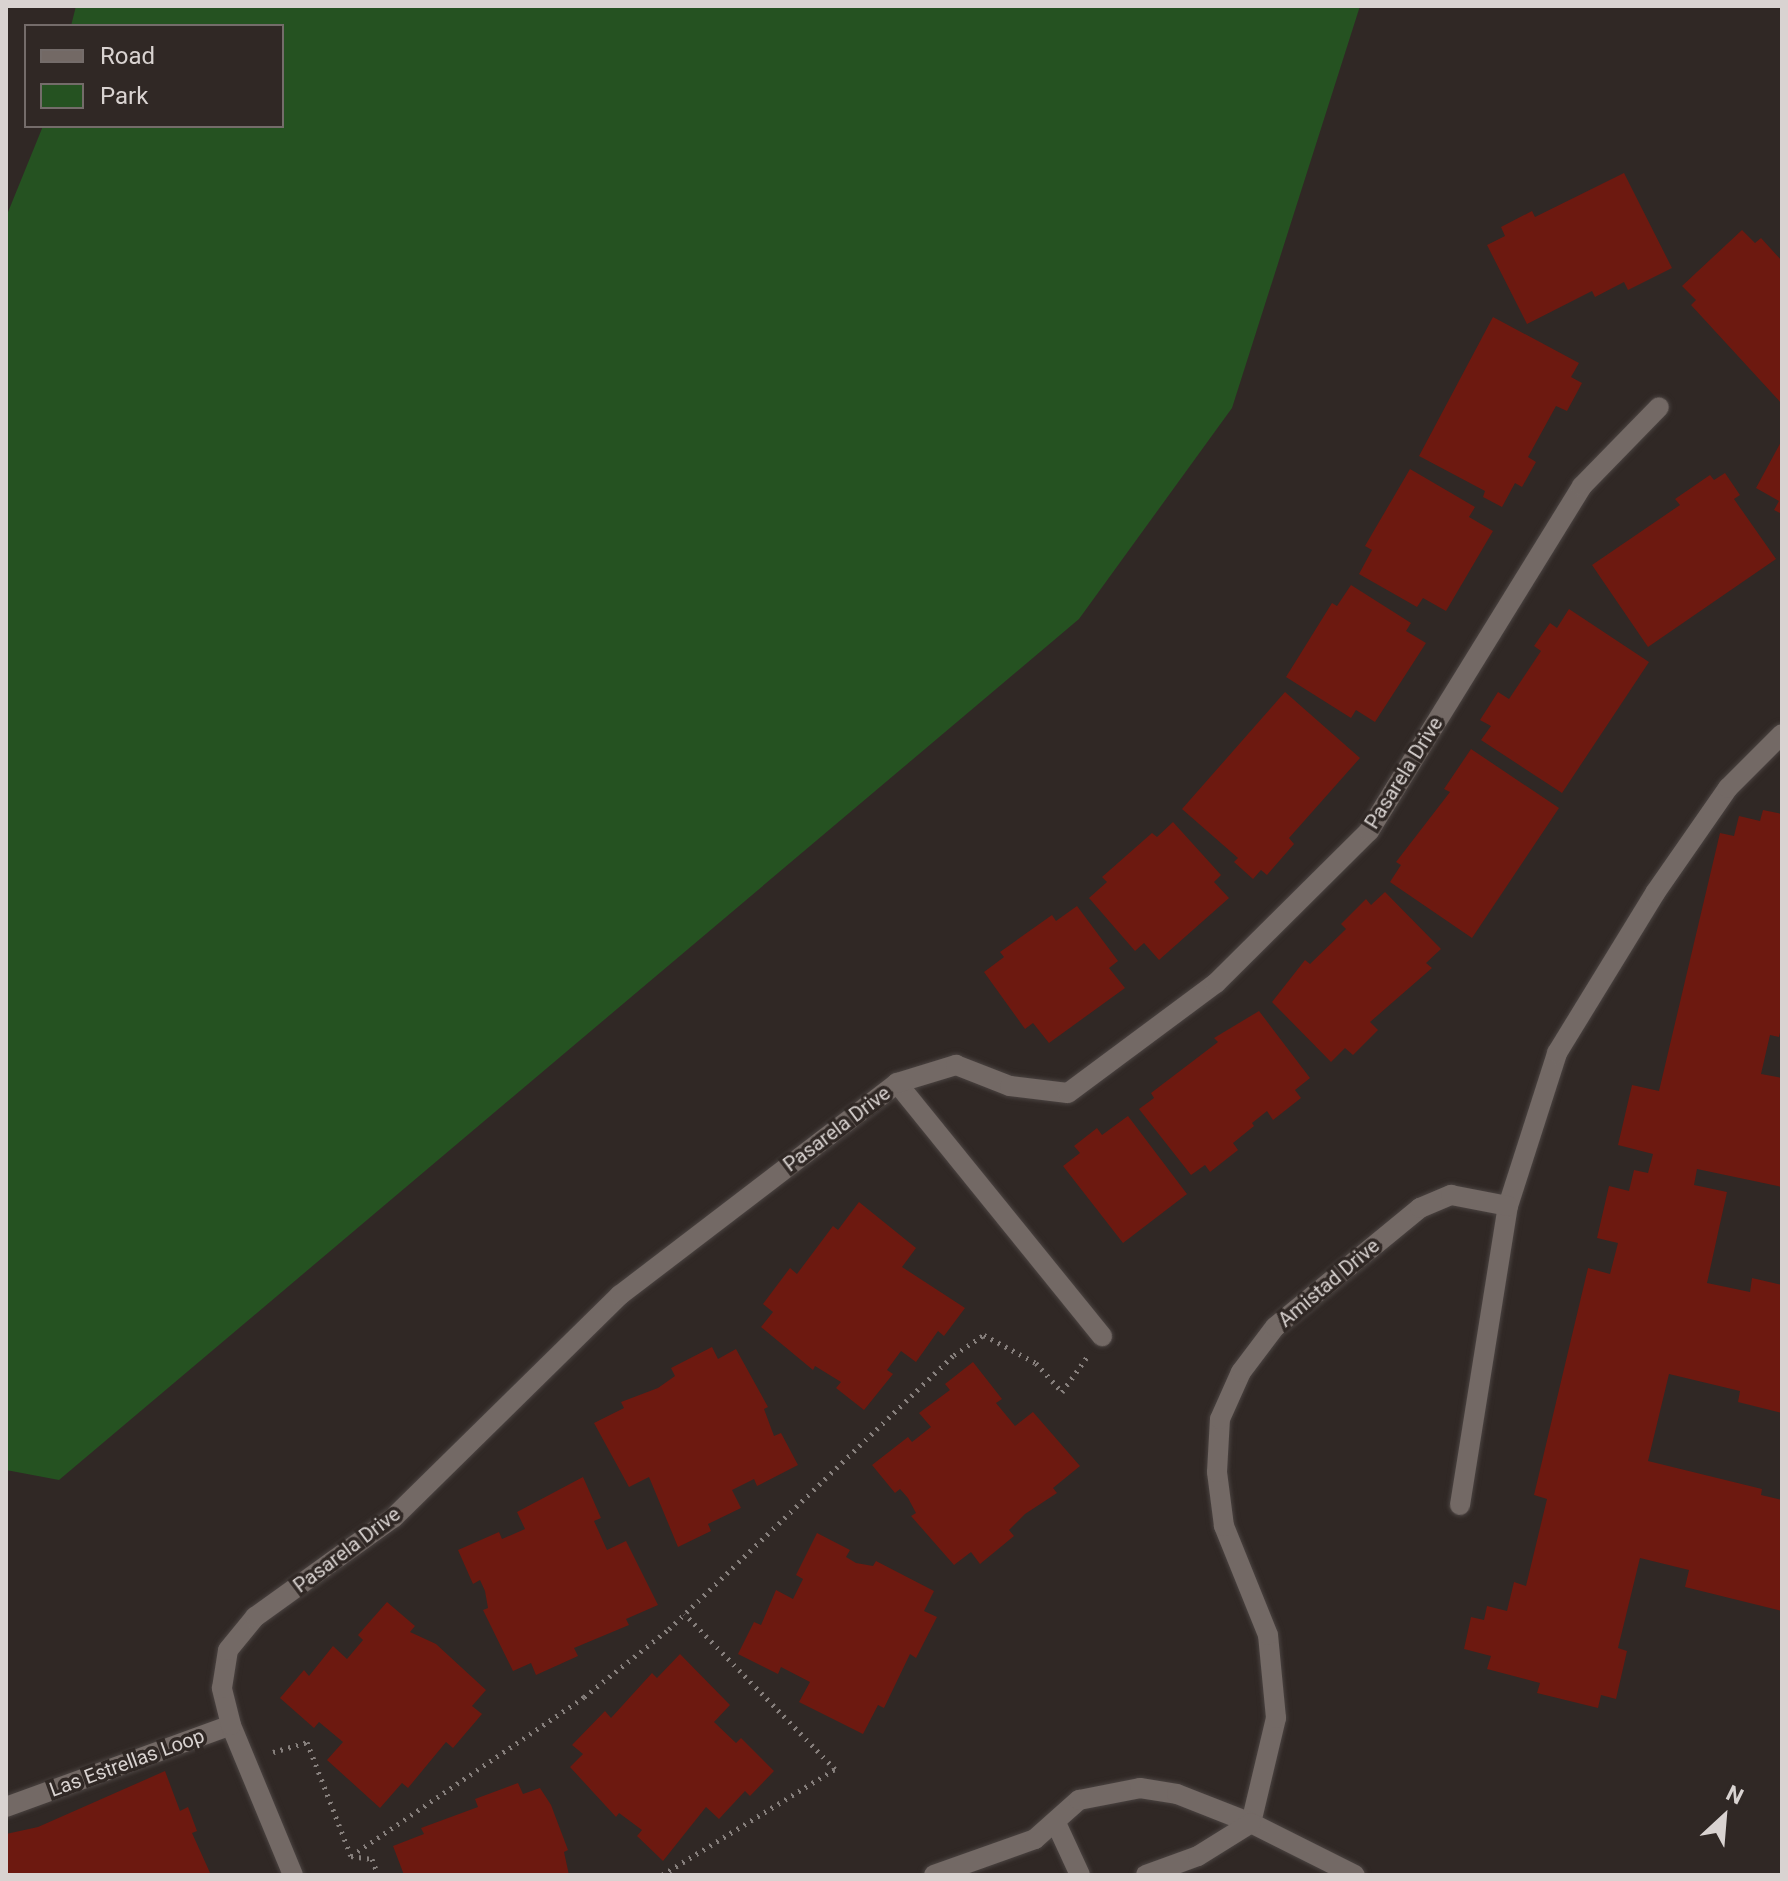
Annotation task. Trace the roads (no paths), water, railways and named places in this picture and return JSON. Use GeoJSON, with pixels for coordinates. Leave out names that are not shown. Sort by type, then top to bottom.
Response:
{"type":"FeatureCollection","features":[{"type":"Feature","properties":{"kind":"street","name":"Pasarela Drive"},"geometry":{"type":"LineString","coordinates":[[231,1725],[222,1688],[228,1650],[255,1617],[393,1518],[620,1295],[897,1083],[956,1065],[1010,1086],[1068,1093],[1216,983],[1369,831],[1582,486],[1659,407]]}},
{"type":"Feature","properties":{"kind":"street"},"geometry":{"type":"LineString","coordinates":[[1460,1505],[1508,1206],[1557,1053],[1592,990],[1728,788],[1782,734]]}},
{"type":"Feature","properties":{"kind":"street"},"geometry":{"type":"LineString","coordinates":[[897,1083],[1102,1336]]}},
{"type":"Feature","properties":{"kind":"street","name":"Amistad Drive"},"geometry":{"type":"LineString","coordinates":[[1251,1823],[1276,1718],[1268,1635],[1224,1526],[1217,1472],[1220,1419],[1241,1372],[1275,1327],[1420,1208],[1451,1195],[1508,1206]]}},
{"type":"Feature","properties":{"kind":"street","name":"Las Estrellas Loop"},"geometry":{"type":"LineString","coordinates":[[6,1807],[231,1725],[293,1875]]}},
{"type":"Feature","properties":{"kind":"street"},"geometry":{"type":"LineString","coordinates":[[934,1875],[1035,1839],[1079,1800],[1140,1788],[1177,1794],[1251,1823],[1355,1875]]}},
{"type":"Feature","properties":{"kind":"street"},"geometry":{"type":"LineString","coordinates":[[1056,1823],[1080,1875]]}},
{"type":"Feature","properties":{"kind":"street"},"geometry":{"type":"LineString","coordinates":[[1146,1875],[1198,1856],[1251,1823]]}}]}
